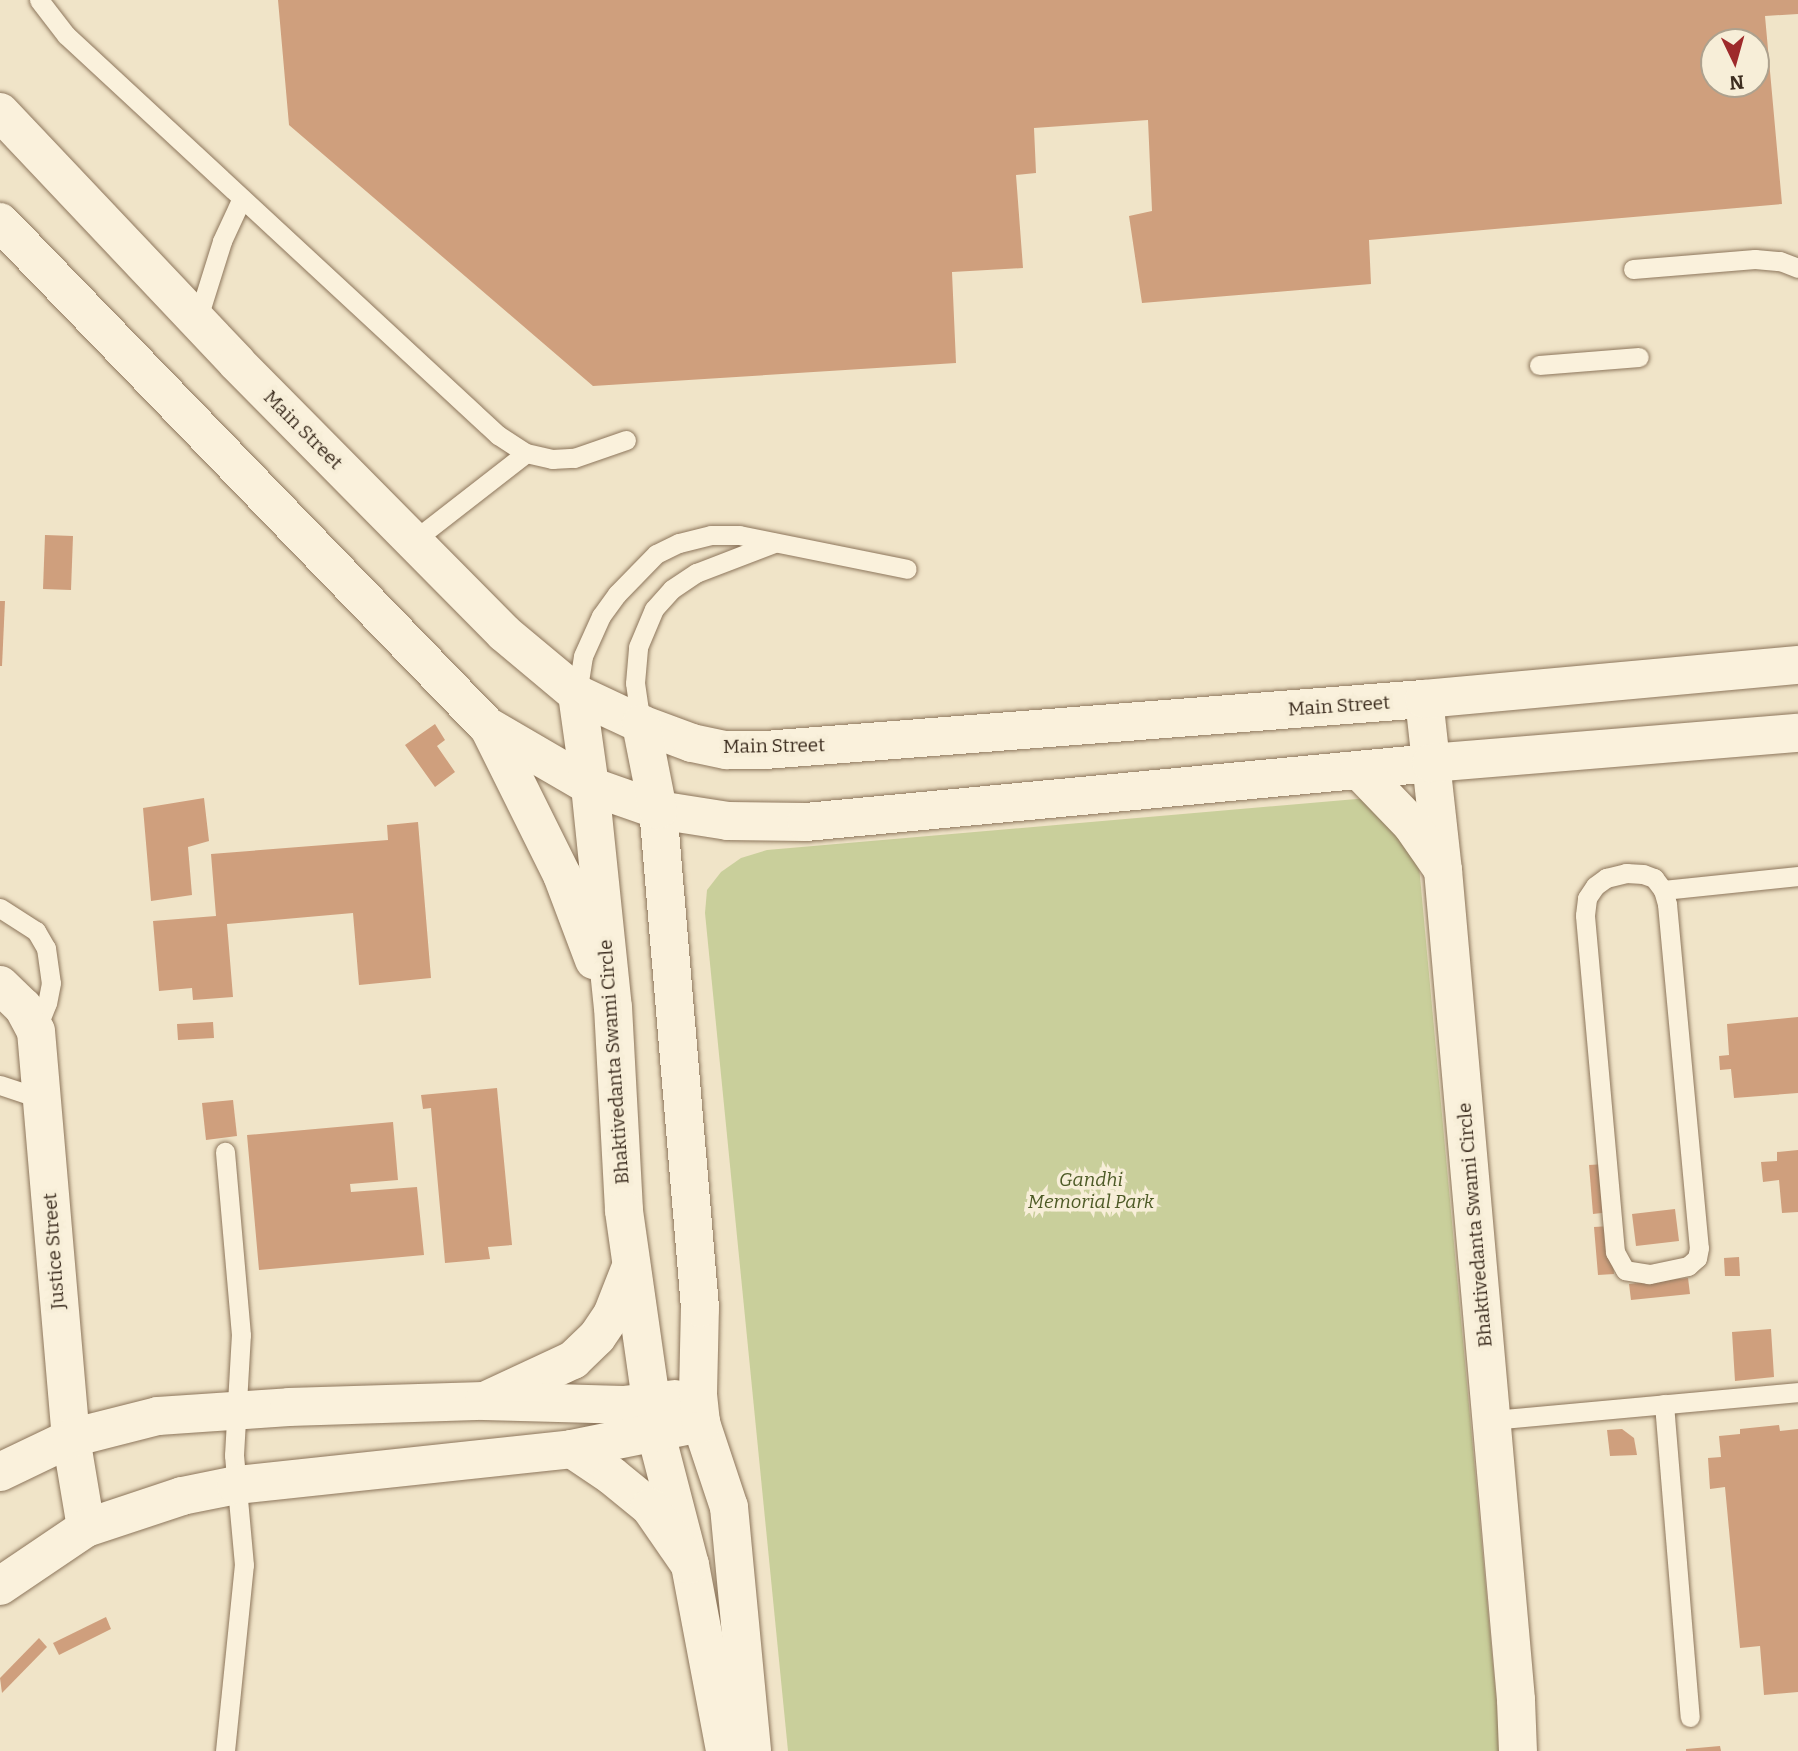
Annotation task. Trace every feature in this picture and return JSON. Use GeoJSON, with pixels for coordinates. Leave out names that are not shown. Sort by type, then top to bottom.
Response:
{"type":"FeatureCollection","features":[{"type":"Feature","properties":{"kind":"street","name":"Main Street"},"geometry":{"type":"LineString","coordinates":[[0,112],[197,321],[504,633],[577,694],[641,724],[692,743],[726,750],[765,750],[1424,699],[1798,665]]}},
{"type":"Feature","properties":{"kind":"street"},"geometry":{"type":"LineString","coordinates":[[0,222],[487,726],[590,786],[657,810],[728,821],[806,822],[1359,769],[1798,733]]}},
{"type":"Feature","properties":{"kind":"street","name":"Bhaktivedanta Swami Circle"},"geometry":{"type":"LineString","coordinates":[[577,694],[590,786],[613,1007],[624,1210],[652,1417],[690,1565],[725,1751]]}},
{"type":"Feature","properties":{"kind":"street","name":"Bhaktivedanta Swami Circle"},"geometry":{"type":"LineString","coordinates":[[1424,699],[1443,870],[1516,1700],[1518,1751]]}},
{"type":"Feature","properties":{"kind":"street"},"geometry":{"type":"LineString","coordinates":[[641,724],[657,810],[700,1308],[699,1409],[729,1507],[752,1751]]}},
{"type":"Feature","properties":{"kind":"street"},"geometry":{"type":"LineString","coordinates":[[487,726],[562,875],[613,1007]]}},
{"type":"Feature","properties":{"kind":"street"},"geometry":{"type":"LineString","coordinates":[[1359,769],[1411,824],[1443,870]]}},
{"type":"Feature","properties":{"kind":"street","name":"Justice Street"},"geometry":{"type":"LineString","coordinates":[[0,985],[23,1007],[36,1031],[71,1438],[86,1528]]}},
{"type":"Feature","properties":{"kind":"street"},"geometry":{"type":"LineString","coordinates":[[484,1401],[573,1360],[597,1337],[612,1315],[631,1265]]}},
{"type":"Feature","properties":{"kind":"street"},"geometry":{"type":"LineString","coordinates":[[0,1472],[71,1438],[158,1416],[484,1401],[652,1417]]}},
{"type":"Feature","properties":{"kind":"street"},"geometry":{"type":"LineString","coordinates":[[0,1586],[86,1528],[182,1496],[236,1485],[572,1449],[652,1417],[699,1409]]}},
{"type":"Feature","properties":{"kind":"street"},"geometry":{"type":"LineString","coordinates":[[572,1449],[603,1469],[650,1507],[690,1565]]}},
{"type":"Feature","properties":{"kind":"lane"},"geometry":{"type":"LineString","coordinates":[[39,0],[66,35],[498,435],[526,453],[552,459],[574,458],[626,440]]}},
{"type":"Feature","properties":{"kind":"lane"},"geometry":{"type":"LineString","coordinates":[[197,321],[222,241],[242,198]]}},
{"type":"Feature","properties":{"kind":"lane"},"geometry":{"type":"LineString","coordinates":[[1633,269],[1755,259],[1780,261],[1798,268]]}},
{"type":"Feature","properties":{"kind":"lane"},"geometry":{"type":"LineString","coordinates":[[1539,365],[1639,358]]}},
{"type":"Feature","properties":{"kind":"lane"},"geometry":{"type":"LineString","coordinates":[[413,541],[489,485],[526,453]]}},
{"type":"Feature","properties":{"kind":"lane"},"geometry":{"type":"LineString","coordinates":[[577,694],[583,656],[601,616],[634,573],[656,554],[679,543],[711,535],[739,535],[907,569]]}},
{"type":"Feature","properties":{"kind":"lane"},"geometry":{"type":"LineString","coordinates":[[641,724],[635,683],[638,648],[654,609],[672,589],[696,573],[778,541]]}},
{"type":"Feature","properties":{"kind":"lane"},"geometry":{"type":"LineString","coordinates":[[1626,873],[1643,874],[1654,878],[1663,890],[1699,1248],[1697,1258],[1688,1266],[1675,1271],[1635,1274],[1625,1270],[1614,1243],[1585,915],[1587,898],[1606,878],[1626,873]]}},
{"type":"Feature","properties":{"kind":"lane"},"geometry":{"type":"LineString","coordinates":[[1663,890],[1798,876]]}},
{"type":"Feature","properties":{"kind":"lane"},"geometry":{"type":"LineString","coordinates":[[0,908],[22,919],[36,931],[46,948],[51,983],[47,1003],[36,1031]]}},
{"type":"Feature","properties":{"kind":"lane"},"geometry":{"type":"LineString","coordinates":[[0,1085],[42,1099]]}},
{"type":"Feature","properties":{"kind":"lane"},"geometry":{"type":"LineString","coordinates":[[225,1152],[241,1335],[236,1411],[236,1485],[244,1565],[225,1751]]}},
{"type":"Feature","properties":{"kind":"lane"},"geometry":{"type":"LineString","coordinates":[[1492,1420],[1798,1392]]}},
{"type":"Feature","properties":{"kind":"lane"},"geometry":{"type":"LineString","coordinates":[[1664,1404],[1690,1717]]}},
{"type":"Feature","properties":{"kind":"green space","name":"Gandhi Memorial Park"},"geometry":{"type":"Polygon","coordinates":[[[1368,798],[1419,866],[1501,1751],[788,1751],[705,913],[707,890],[721,872],[741,858],[767,850],[1368,798]]]}},
{"type":"Feature","properties":{"kind":"building"},"geometry":{"type":"Polygon","coordinates":[[[278,0],[1798,0],[1798,14],[1765,16],[1766,28],[1700,28],[1700,98],[1770,98],[1770,71],[1782,204],[1369,240],[1371,284],[1142,303],[1129,216],[1152,211],[1148,120],[1034,128],[1036,173],[1016,175],[1023,268],[952,272],[956,363],[593,386],[289,125],[278,0]]]}},
{"type":"Feature","properties":{"kind":"building"},"geometry":{"type":"Polygon","coordinates":[[[45,535],[73,536],[71,590],[43,589],[45,535]]]}},
{"type":"Feature","properties":{"kind":"building"},"geometry":{"type":"Polygon","coordinates":[[[0,601],[5,601],[2,666],[0,666],[0,601]]]}},
{"type":"Feature","properties":{"kind":"building"},"geometry":{"type":"Polygon","coordinates":[[[435,724],[445,740],[437,746],[455,772],[435,787],[405,745],[435,724]]]}},
{"type":"Feature","properties":{"kind":"building"},"geometry":{"type":"Polygon","coordinates":[[[204,798],[209,841],[188,847],[192,895],[151,901],[143,808],[204,798]]]}},
{"type":"Feature","properties":{"kind":"building"},"geometry":{"type":"Polygon","coordinates":[[[418,822],[431,978],[359,985],[353,913],[227,924],[233,997],[193,1000],[192,988],[159,991],[153,921],[216,916],[211,854],[388,840],[387,825],[418,822]]]}},
{"type":"Feature","properties":{"kind":"building"},"geometry":{"type":"Polygon","coordinates":[[[1798,1017],[1798,1093],[1734,1098],[1731,1069],[1720,1070],[1719,1056],[1729,1055],[1727,1024],[1798,1017]]]}},
{"type":"Feature","properties":{"kind":"building"},"geometry":{"type":"Polygon","coordinates":[[[213,1022],[214,1038],[178,1040],[177,1024],[213,1022]]]}},
{"type":"Feature","properties":{"kind":"building"},"geometry":{"type":"Polygon","coordinates":[[[497,1088],[512,1245],[488,1247],[490,1259],[445,1263],[431,1108],[423,1109],[421,1095],[497,1088]]]}},
{"type":"Feature","properties":{"kind":"building"},"geometry":{"type":"Polygon","coordinates":[[[233,1100],[237,1136],[206,1140],[202,1103],[233,1100]]]}},
{"type":"Feature","properties":{"kind":"building"},"geometry":{"type":"Polygon","coordinates":[[[393,1122],[398,1180],[350,1184],[351,1192],[417,1187],[424,1255],[259,1270],[247,1135],[393,1122]]]}},
{"type":"Feature","properties":{"kind":"building"},"geometry":{"type":"Polygon","coordinates":[[[1798,1150],[1798,1212],[1782,1213],[1779,1180],[1763,1182],[1761,1162],[1777,1161],[1777,1152],[1798,1150]]]}},
{"type":"Feature","properties":{"kind":"building"},"geometry":{"type":"Polygon","coordinates":[[[1605,1164],[1610,1212],[1593,1214],[1589,1165],[1605,1164]]]}},
{"type":"Feature","properties":{"kind":"building"},"geometry":{"type":"Polygon","coordinates":[[[1675,1209],[1679,1241],[1636,1246],[1632,1214],[1675,1209]]]}},
{"type":"Feature","properties":{"kind":"building"},"geometry":{"type":"Polygon","coordinates":[[[1610,1226],[1614,1274],[1598,1275],[1594,1227],[1610,1226]]]}},
{"type":"Feature","properties":{"kind":"building"},"geometry":{"type":"Polygon","coordinates":[[[1739,1257],[1740,1276],[1725,1276],[1724,1258],[1739,1257]]]}},
{"type":"Feature","properties":{"kind":"building"},"geometry":{"type":"Polygon","coordinates":[[[1688,1278],[1690,1294],[1631,1300],[1629,1284],[1688,1278]]]}},
{"type":"Feature","properties":{"kind":"building"},"geometry":{"type":"Polygon","coordinates":[[[1771,1329],[1774,1377],[1735,1381],[1732,1332],[1771,1329]]]}},
{"type":"Feature","properties":{"kind":"building"},"geometry":{"type":"Polygon","coordinates":[[[1779,1425],[1780,1431],[1798,1429],[1798,1692],[1764,1695],[1760,1646],[1740,1648],[1725,1487],[1710,1489],[1708,1458],[1721,1457],[1719,1436],[1740,1434],[1740,1429],[1779,1425]]]}},
{"type":"Feature","properties":{"kind":"building"},"geometry":{"type":"Polygon","coordinates":[[[1622,1429],[1634,1438],[1637,1455],[1610,1456],[1607,1430],[1622,1429]]]}},
{"type":"Feature","properties":{"kind":"building"},"geometry":{"type":"Polygon","coordinates":[[[106,1617],[111,1629],[59,1655],[53,1643],[106,1617]]]}},
{"type":"Feature","properties":{"kind":"building"},"geometry":{"type":"Polygon","coordinates":[[[39,1638],[47,1647],[2,1693],[0,1678],[39,1638]]]}},
{"type":"Feature","properties":{"kind":"building"},"geometry":{"type":"Polygon","coordinates":[[[1720,1746],[1721,1751],[1686,1751],[1686,1749],[1720,1746]]]}}]}
